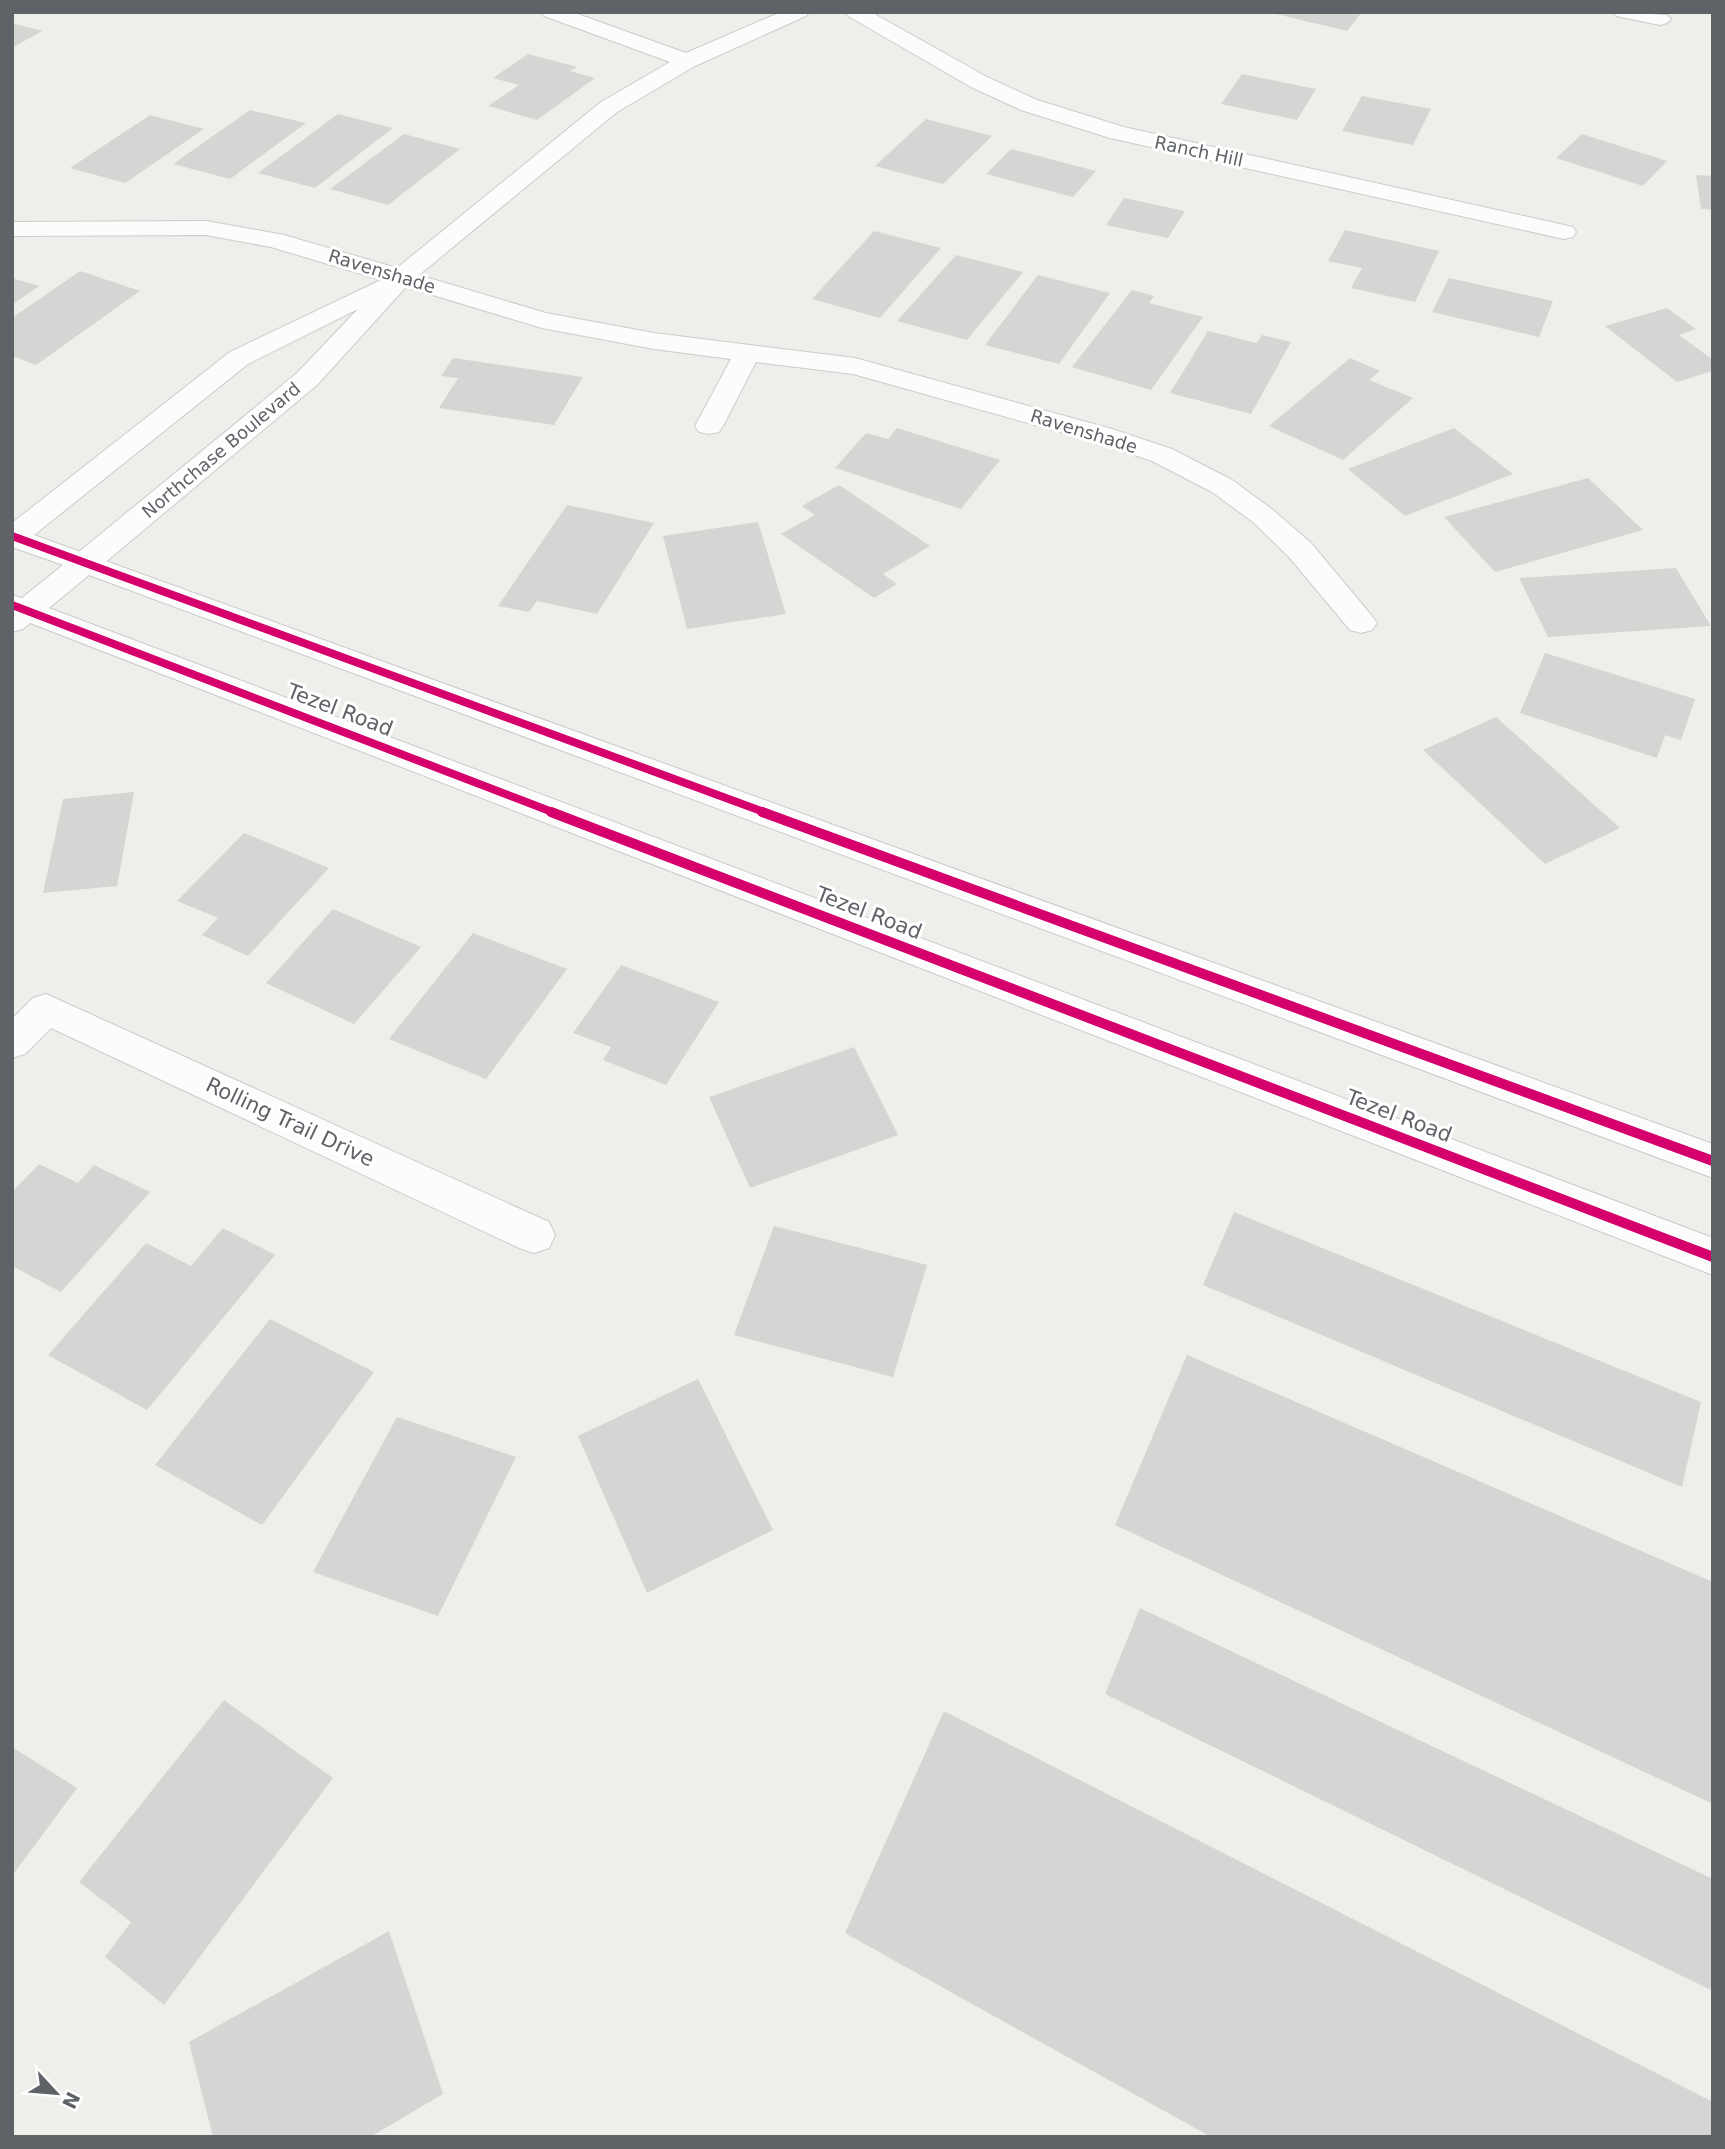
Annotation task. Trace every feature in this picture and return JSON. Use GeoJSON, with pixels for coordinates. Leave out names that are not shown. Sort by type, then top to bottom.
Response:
{"type":"FeatureCollection","features":[{"type":"Feature","properties":{"kind":"street"},"geometry":{"type":"LineString","coordinates":[[551,12],[687,61]]}},
{"type":"Feature","properties":{"kind":"street","name":"Northchase Boulevard"},"geometry":{"type":"LineString","coordinates":[[17,613],[85,563],[307,379],[403,276],[609,107],[687,61],[799,12]]}},
{"type":"Feature","properties":{"kind":"street","name":"Ranch Hill"},"geometry":{"type":"LineString","coordinates":[[855,12],[979,82],[1072,120],[1118,133],[1564,232]]}},
{"type":"Feature","properties":{"kind":"street"},"geometry":{"type":"LineString","coordinates":[[1623,12],[1660,19]]}},
{"type":"Feature","properties":{"kind":"street","name":"Ravenshade"},"geometry":{"type":"LineString","coordinates":[[12,229],[206,228],[275,240],[403,276],[542,320],[654,341],[855,366],[1102,435],[1162,455],[1222,486],[1263,516],[1300,550],[1362,623]]}},
{"type":"Feature","properties":{"kind":"street","name":"Northchase Boulevard"},"geometry":{"type":"LineString","coordinates":[[13,537],[239,358],[403,276]]}},
{"type":"Feature","properties":{"kind":"street"},"geometry":{"type":"LineString","coordinates":[[709,426],[748,352]]}},
{"type":"Feature","properties":{"kind":"street"},"geometry":{"type":"LineString","coordinates":[[13,537],[1713,1161]]}},
{"type":"Feature","properties":{"kind":"street","name":"Tezel Road"},"geometry":{"type":"LineString","coordinates":[[17,613],[1713,1257]]}},
{"type":"Feature","properties":{"kind":"street","name":"Rolling Trail Drive"},"geometry":{"type":"LineString","coordinates":[[12,1043],[46,1009],[534,1235]]}},
{"type":"Feature","properties":{"kind":"building"},"geometry":{"type":"Polygon","coordinates":[[[1268,12],[1362,12],[1347,31],[1268,12]]]}},
{"type":"Feature","properties":{"kind":"building"},"geometry":{"type":"Polygon","coordinates":[[[12,23],[42,31],[12,48],[12,23]]]}},
{"type":"Feature","properties":{"kind":"building"},"geometry":{"type":"Polygon","coordinates":[[[528,54],[577,67],[570,71],[595,78],[537,120],[488,106],[519,85],[493,78],[528,54]]]}},
{"type":"Feature","properties":{"kind":"building"},"geometry":{"type":"Polygon","coordinates":[[[1242,74],[1316,89],[1297,120],[1221,104],[1242,74]]]}},
{"type":"Feature","properties":{"kind":"building"},"geometry":{"type":"Polygon","coordinates":[[[1362,96],[1431,109],[1413,145],[1342,131],[1362,96]]]}},
{"type":"Feature","properties":{"kind":"building"},"geometry":{"type":"Polygon","coordinates":[[[250,110],[306,123],[230,179],[173,164],[250,110]]]}},
{"type":"Feature","properties":{"kind":"building"},"geometry":{"type":"Polygon","coordinates":[[[338,114],[393,128],[315,188],[258,173],[338,114]]]}},
{"type":"Feature","properties":{"kind":"building"},"geometry":{"type":"Polygon","coordinates":[[[150,115],[204,129],[125,183],[70,168],[150,115]]]}},
{"type":"Feature","properties":{"kind":"building"},"geometry":{"type":"Polygon","coordinates":[[[926,119],[992,136],[943,184],[875,166],[926,119]]]}},
{"type":"Feature","properties":{"kind":"building"},"geometry":{"type":"Polygon","coordinates":[[[404,134],[460,149],[388,205],[330,189],[404,134]]]}},
{"type":"Feature","properties":{"kind":"building"},"geometry":{"type":"Polygon","coordinates":[[[1582,134],[1667,161],[1643,186],[1556,158],[1582,134]]]}},
{"type":"Feature","properties":{"kind":"building"},"geometry":{"type":"Polygon","coordinates":[[[1011,149],[1096,171],[1073,197],[986,174],[1011,149]]]}},
{"type":"Feature","properties":{"kind":"building"},"geometry":{"type":"Polygon","coordinates":[[[1696,175],[1713,176],[1713,210],[1701,209],[1696,175]]]}},
{"type":"Feature","properties":{"kind":"building"},"geometry":{"type":"Polygon","coordinates":[[[1124,198],[1185,211],[1168,238],[1106,225],[1124,198]]]}},
{"type":"Feature","properties":{"kind":"building"},"geometry":{"type":"Polygon","coordinates":[[[1345,230],[1439,251],[1415,302],[1351,288],[1362,268],[1328,261],[1345,230]]]}},
{"type":"Feature","properties":{"kind":"building"},"geometry":{"type":"Polygon","coordinates":[[[874,231],[941,248],[880,318],[812,299],[874,231]]]}},
{"type":"Feature","properties":{"kind":"building"},"geometry":{"type":"Polygon","coordinates":[[[956,255],[1023,272],[967,340],[897,321],[956,255]]]}},
{"type":"Feature","properties":{"kind":"building"},"geometry":{"type":"Polygon","coordinates":[[[80,271],[140,291],[36,365],[12,356],[12,318],[80,271]]]}},
{"type":"Feature","properties":{"kind":"building"},"geometry":{"type":"Polygon","coordinates":[[[1038,275],[1110,293],[1059,364],[985,345],[1038,275]]]}},
{"type":"Feature","properties":{"kind":"building"},"geometry":{"type":"Polygon","coordinates":[[[12,278],[39,286],[12,305],[12,278]]]}},
{"type":"Feature","properties":{"kind":"building"},"geometry":{"type":"Polygon","coordinates":[[[1449,278],[1553,301],[1539,337],[1432,312],[1449,278]]]}},
{"type":"Feature","properties":{"kind":"building"},"geometry":{"type":"Polygon","coordinates":[[[1132,290],[1154,296],[1149,303],[1203,317],[1151,390],[1072,367],[1132,290]]]}},
{"type":"Feature","properties":{"kind":"building"},"geometry":{"type":"Polygon","coordinates":[[[1667,308],[1696,329],[1679,335],[1713,360],[1713,371],[1677,382],[1605,326],[1667,308]]]}},
{"type":"Feature","properties":{"kind":"building"},"geometry":{"type":"Polygon","coordinates":[[[1208,331],[1257,343],[1262,335],[1291,342],[1251,414],[1170,393],[1208,331]]]}},
{"type":"Feature","properties":{"kind":"building"},"geometry":{"type":"Polygon","coordinates":[[[453,358],[583,377],[554,425],[439,408],[458,378],[441,376],[453,358]]]}},
{"type":"Feature","properties":{"kind":"building"},"geometry":{"type":"Polygon","coordinates":[[[1350,358],[1380,371],[1369,380],[1413,398],[1343,460],[1269,426],[1350,358]]]}},
{"type":"Feature","properties":{"kind":"building"},"geometry":{"type":"Polygon","coordinates":[[[897,428],[1000,460],[961,509],[835,468],[866,433],[888,439],[897,428]]]}},
{"type":"Feature","properties":{"kind":"building"},"geometry":{"type":"Polygon","coordinates":[[[1454,428],[1513,474],[1405,516],[1348,469],[1454,428]]]}},
{"type":"Feature","properties":{"kind":"building"},"geometry":{"type":"Polygon","coordinates":[[[1588,478],[1643,530],[1495,572],[1444,517],[1588,478]]]}},
{"type":"Feature","properties":{"kind":"building"},"geometry":{"type":"Polygon","coordinates":[[[839,485],[930,546],[883,574],[897,584],[874,598],[781,534],[815,515],[802,506],[839,485]]]}},
{"type":"Feature","properties":{"kind":"building"},"geometry":{"type":"Polygon","coordinates":[[[567,505],[654,523],[597,614],[537,601],[529,612],[498,606],[567,505]]]}},
{"type":"Feature","properties":{"kind":"building"},"geometry":{"type":"Polygon","coordinates":[[[758,522],[786,614],[687,629],[663,536],[758,522]]]}},
{"type":"Feature","properties":{"kind":"building"},"geometry":{"type":"Polygon","coordinates":[[[1676,568],[1711,626],[1548,637],[1519,578],[1676,568]]]}},
{"type":"Feature","properties":{"kind":"building"},"geometry":{"type":"Polygon","coordinates":[[[1545,653],[1695,699],[1681,740],[1665,735],[1657,758],[1520,713],[1545,653]]]}},
{"type":"Feature","properties":{"kind":"building"},"geometry":{"type":"Polygon","coordinates":[[[1496,717],[1620,828],[1545,864],[1423,750],[1496,717]]]}},
{"type":"Feature","properties":{"kind":"building"},"geometry":{"type":"Polygon","coordinates":[[[134,792],[117,886],[43,893],[63,799],[134,792]]]}},
{"type":"Feature","properties":{"kind":"building"},"geometry":{"type":"Polygon","coordinates":[[[244,833],[329,868],[248,956],[202,935],[218,918],[177,901],[244,833]]]}},
{"type":"Feature","properties":{"kind":"building"},"geometry":{"type":"Polygon","coordinates":[[[333,909],[421,947],[354,1024],[266,983],[333,909]]]}},
{"type":"Feature","properties":{"kind":"building"},"geometry":{"type":"Polygon","coordinates":[[[473,933],[567,969],[486,1079],[389,1039],[473,933]]]}},
{"type":"Feature","properties":{"kind":"building"},"geometry":{"type":"Polygon","coordinates":[[[621,965],[719,1002],[666,1085],[603,1060],[611,1047],[573,1033],[621,965]]]}},
{"type":"Feature","properties":{"kind":"building"},"geometry":{"type":"Polygon","coordinates":[[[854,1047],[898,1135],[750,1188],[709,1097],[854,1047]]]}},
{"type":"Feature","properties":{"kind":"building"},"geometry":{"type":"Polygon","coordinates":[[[39,1164],[78,1183],[94,1165],[150,1192],[61,1292],[12,1266],[12,1192],[39,1164]]]}},
{"type":"Feature","properties":{"kind":"building"},"geometry":{"type":"Polygon","coordinates":[[[1234,1212],[1701,1402],[1682,1487],[1203,1285],[1234,1212]]]}},
{"type":"Feature","properties":{"kind":"building"},"geometry":{"type":"Polygon","coordinates":[[[774,1226],[927,1265],[893,1377],[734,1335],[774,1226]]]}},
{"type":"Feature","properties":{"kind":"building"},"geometry":{"type":"Polygon","coordinates":[[[223,1228],[275,1255],[147,1410],[48,1355],[146,1243],[191,1266],[223,1228]]]}},
{"type":"Feature","properties":{"kind":"building"},"geometry":{"type":"Polygon","coordinates":[[[270,1319],[374,1372],[262,1525],[155,1465],[270,1319]]]}},
{"type":"Feature","properties":{"kind":"building"},"geometry":{"type":"Polygon","coordinates":[[[1187,1355],[1713,1582],[1713,1804],[1115,1525],[1187,1355]]]}},
{"type":"Feature","properties":{"kind":"building"},"geometry":{"type":"Polygon","coordinates":[[[698,1379],[773,1530],[647,1593],[578,1436],[698,1379]]]}},
{"type":"Feature","properties":{"kind":"building"},"geometry":{"type":"Polygon","coordinates":[[[397,1417],[516,1457],[438,1616],[313,1572],[397,1417]]]}},
{"type":"Feature","properties":{"kind":"building"},"geometry":{"type":"Polygon","coordinates":[[[1140,1608],[1713,1879],[1713,1991],[1105,1694],[1140,1608]]]}},
{"type":"Feature","properties":{"kind":"building"},"geometry":{"type":"Polygon","coordinates":[[[224,1700],[333,1778],[164,2005],[105,1957],[131,1922],[79,1882],[224,1700]]]}},
{"type":"Feature","properties":{"kind":"building"},"geometry":{"type":"Polygon","coordinates":[[[944,1711],[1713,2102],[1713,2137],[1211,2137],[845,1933],[944,1711]]]}},
{"type":"Feature","properties":{"kind":"building"},"geometry":{"type":"Polygon","coordinates":[[[12,1747],[77,1788],[12,1876],[12,1747]]]}},
{"type":"Feature","properties":{"kind":"building"},"geometry":{"type":"Polygon","coordinates":[[[389,1931],[443,2094],[370,2137],[213,2137],[189,2042],[389,1931]]]}},
{"type":"Feature","properties":{"kind":"cycle path"},"geometry":{"type":"LineString","coordinates":[[12,536],[1713,1161]]}},
{"type":"Feature","properties":{"kind":"cycle path"},"geometry":{"type":"LineString","coordinates":[[12,605],[1713,1257]]}}]}
